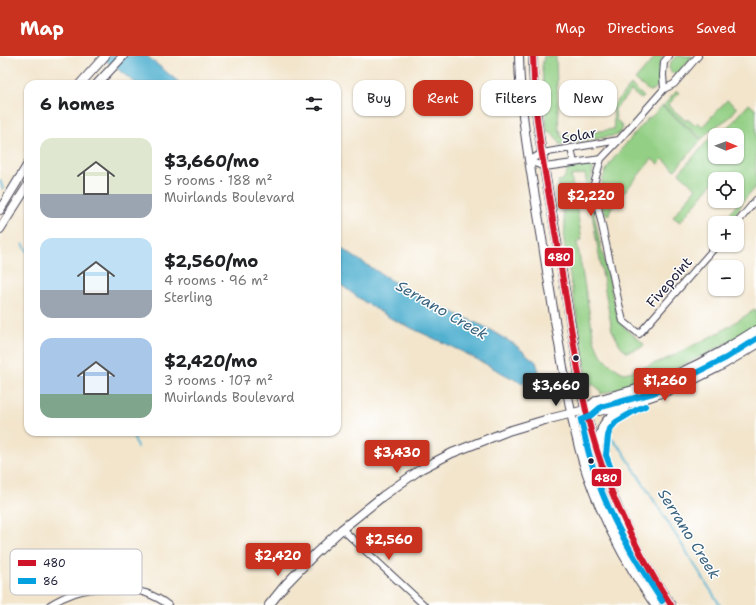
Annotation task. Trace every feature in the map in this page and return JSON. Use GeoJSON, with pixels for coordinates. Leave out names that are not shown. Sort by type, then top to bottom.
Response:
{"type":"FeatureCollection","features":[{"type":"Feature","properties":{"kind":"main road"},"geometry":{"type":"LineString","coordinates":[[84,80],[105,56]]}},
{"type":"Feature","properties":{"kind":"main road"},"geometry":{"type":"LineString","coordinates":[[101,80],[123,56]]}},
{"type":"Feature","properties":{"kind":"main road"},"geometry":{"type":"LineString","coordinates":[[519,56],[522,112],[529,161],[571,414],[586,472],[600,507],[625,556],[655,605]]}},
{"type":"Feature","properties":{"kind":"main road"},"geometry":{"type":"LineString","coordinates":[[533,56],[535,98],[542,153],[585,410],[610,491],[645,564],[671,605]]}},
{"type":"Feature","properties":{"kind":"main road"},"geometry":{"type":"LineString","coordinates":[[0,210],[24,171]]}},
{"type":"Feature","properties":{"kind":"main road"},"geometry":{"type":"LineString","coordinates":[[0,229],[24,192]]}},
{"type":"Feature","properties":{"kind":"main road"},"geometry":{"type":"LineString","coordinates":[[585,410],[597,400],[651,385],[700,364],[756,330]]}},
{"type":"Feature","properties":{"kind":"main road"},"geometry":{"type":"LineString","coordinates":[[269,605],[300,569],[342,529],[383,496],[422,469],[452,453],[508,431],[585,410],[599,411],[632,403],[679,387],[719,367],[756,345]]}},
{"type":"Feature","properties":{"kind":"main road"},"geometry":{"type":"LineString","coordinates":[[598,456],[600,434],[603,425],[611,416],[632,403]]}},
{"type":"Feature","properties":{"kind":"street"},"geometry":{"type":"LineString","coordinates":[[664,89],[664,62],[669,56]]}},
{"type":"Feature","properties":{"kind":"street"},"geometry":{"type":"LineString","coordinates":[[601,159],[664,89],[674,84],[698,56]]}},
{"type":"Feature","properties":{"kind":"street","name":"Solar"},"geometry":{"type":"LineString","coordinates":[[542,153],[619,140]]}},
{"type":"Feature","properties":{"kind":"street"},"geometry":{"type":"LineString","coordinates":[[571,148],[574,163]]}},
{"type":"Feature","properties":{"kind":"street"},"geometry":{"type":"LineString","coordinates":[[529,161],[542,153]]}},
{"type":"Feature","properties":{"kind":"street","name":"Solar"},"geometry":{"type":"LineString","coordinates":[[545,167],[601,159]]}},
{"type":"Feature","properties":{"kind":"street","name":"Fivepoint"},"geometry":{"type":"LineString","coordinates":[[601,159],[594,184],[612,277],[623,321],[639,334],[711,252]]}},
{"type":"Feature","properties":{"kind":"street"},"geometry":{"type":"LineString","coordinates":[[529,161],[545,167]]}},
{"type":"Feature","properties":{"kind":"street"},"geometry":{"type":"LineString","coordinates":[[743,216],[756,200]]}},
{"type":"Feature","properties":{"kind":"street"},"geometry":{"type":"LineString","coordinates":[[342,529],[424,605]]}},
{"type":"Feature","properties":{"kind":"street"},"geometry":{"type":"LineString","coordinates":[[142,593],[163,601],[168,605]]}},
{"type":"Feature","properties":{"kind":"street"},"geometry":{"type":"LineString","coordinates":[[50,605],[68,595]]}},
{"type":"Feature","properties":{"kind":"green space"},"geometry":{"type":"Polygon","coordinates":[[[544,56],[556,56],[559,131],[561,131],[561,137],[614,129],[613,116],[616,116],[616,120],[620,123],[622,128],[618,135],[559,145],[559,141],[551,132],[547,132],[546,116],[551,116],[551,80],[543,80],[542,67],[544,56]]]}},
{"type":"Feature","properties":{"kind":"green space"},"geometry":{"type":"Polygon","coordinates":[[[656,56],[664,56],[659,64],[660,77],[658,86],[649,91],[635,80],[656,56]]]}},
{"type":"Feature","properties":{"kind":"green space"},"geometry":{"type":"Polygon","coordinates":[[[676,56],[693,56],[680,71],[675,74],[671,72],[669,68],[670,63],[676,56]]]}},
{"type":"Feature","properties":{"kind":"green space"},"geometry":{"type":"Polygon","coordinates":[[[631,85],[644,97],[641,99],[631,91],[617,107],[617,101],[631,85]]]}},
{"type":"Feature","properties":{"kind":"green space"},"geometry":{"type":"Polygon","coordinates":[[[677,91],[679,93],[668,105],[686,121],[687,119],[695,125],[698,122],[702,127],[727,100],[737,108],[729,118],[714,128],[708,128],[708,132],[702,139],[663,106],[677,91]]]}},
{"type":"Feature","properties":{"kind":"green space"},"geometry":{"type":"Polygon","coordinates":[[[749,104],[756,110],[756,186],[744,200],[744,172],[708,172],[708,188],[680,222],[673,217],[696,188],[679,173],[708,140],[708,164],[744,164],[744,128],[726,128],[749,104]]]}},
{"type":"Feature","properties":{"kind":"green space"},"geometry":{"type":"Polygon","coordinates":[[[662,106],[701,140],[675,170],[663,159],[658,164],[652,159],[611,208],[608,216],[603,208],[601,191],[606,170],[647,119],[662,106]]]}},
{"type":"Feature","properties":{"kind":"green space"},"geometry":{"type":"Polygon","coordinates":[[[589,166],[592,167],[593,170],[590,191],[600,245],[618,320],[644,344],[642,347],[626,352],[620,345],[612,330],[585,174],[571,176],[582,240],[577,242],[594,339],[601,355],[613,367],[624,373],[637,370],[666,359],[720,332],[756,309],[756,325],[705,354],[651,378],[601,394],[600,390],[593,384],[589,387],[564,242],[565,224],[558,181],[563,180],[567,172],[566,169],[589,166]]]}},
{"type":"Feature","properties":{"kind":"green space"},"geometry":{"type":"Polygon","coordinates":[[[734,208],[740,208],[733,216],[727,216],[734,208]]]}},
{"type":"Feature","properties":{"kind":"water"},"geometry":{"type":"Polygon","coordinates":[[[100,56],[147,56],[176,80],[132,80],[100,56]]]}},
{"type":"Feature","properties":{"kind":"water"},"geometry":{"type":"Polygon","coordinates":[[[341,247],[413,294],[483,326],[514,344],[536,362],[540,375],[535,383],[521,383],[465,353],[392,319],[341,285],[341,247]]]}},
{"type":"Feature","properties":{"kind":"waterway"},"geometry":{"type":"LineString","coordinates":[[0,180],[3,189]]}},
{"type":"Feature","properties":{"kind":"waterway"},"geometry":{"type":"LineString","coordinates":[[133,436],[137,447]]}},
{"type":"Feature","properties":{"kind":"waterway","name":"Serrano Creek"},"geometry":{"type":"LineString","coordinates":[[610,437],[622,450],[720,605]]}},
{"type":"Feature","properties":{"kind":"transit line","name":"480"},"geometry":{"type":"LineString","coordinates":[[533,56],[535,103],[541,149],[586,411],[603,470],[614,498],[640,553],[671,605]]}},
{"type":"Feature","properties":{"kind":"transit line","name":"86"},"geometry":{"type":"LineString","coordinates":[[662,601],[642,570],[607,505],[588,451],[581,420],[589,417],[601,407],[653,393],[678,382],[726,358],[756,339]]}},
{"type":"Feature","properties":{"kind":"transit line","name":"86"},"geometry":{"type":"LineString","coordinates":[[615,480],[606,455],[610,429],[616,422],[645,406]]}}]}
